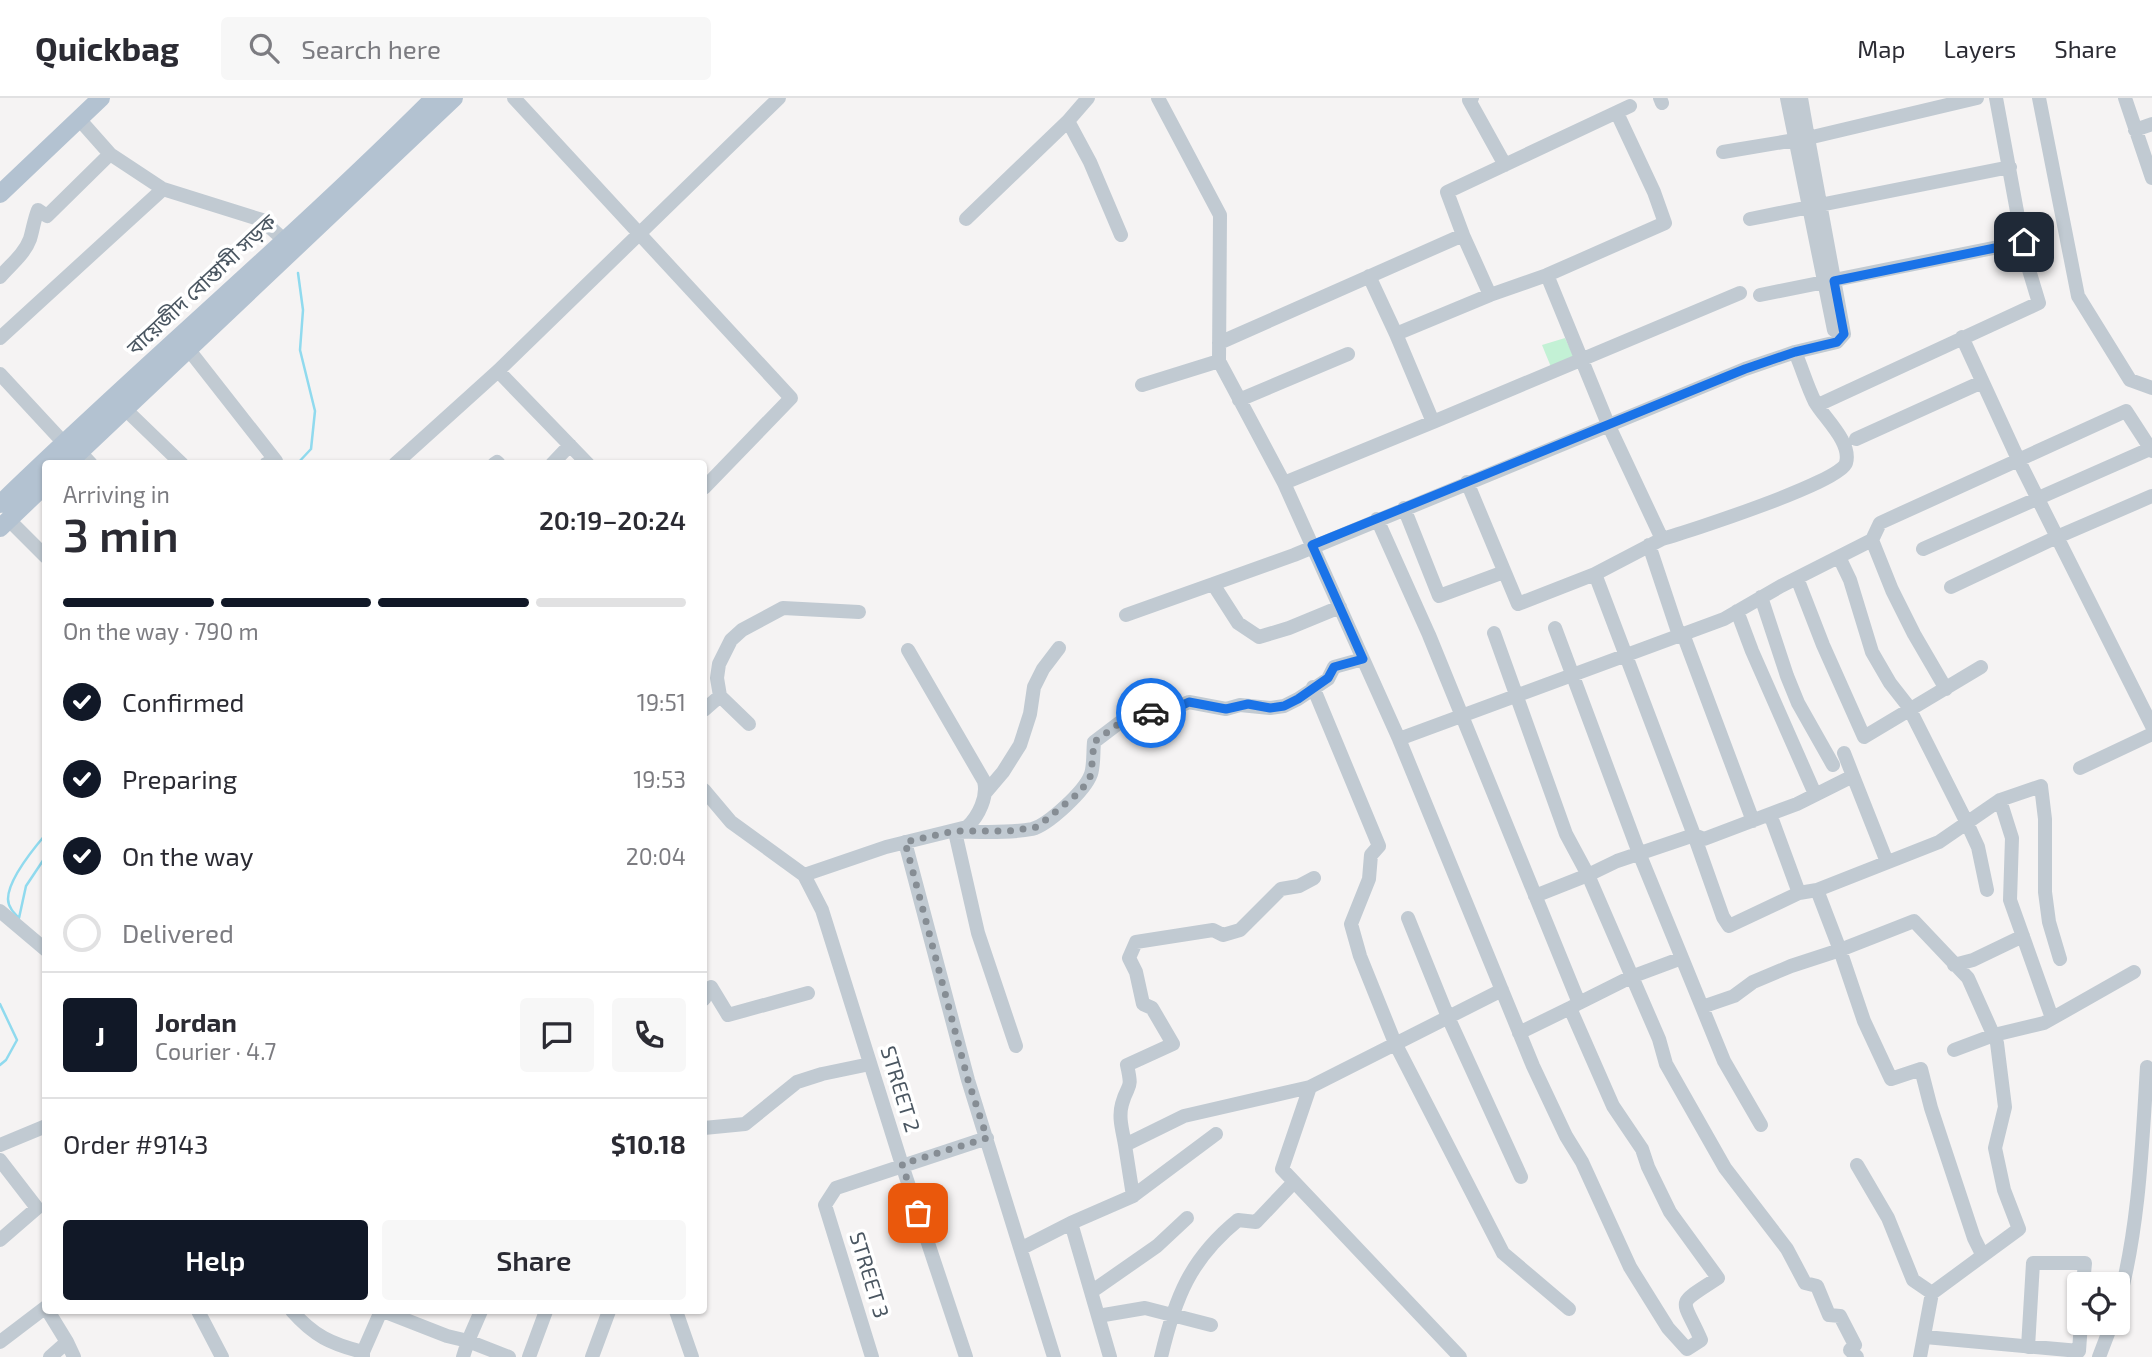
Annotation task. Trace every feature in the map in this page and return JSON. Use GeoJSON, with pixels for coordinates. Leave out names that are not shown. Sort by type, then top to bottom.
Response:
{"type":"FeatureCollection","features":[{"type":"Feature","properties":{"kind":"main road"},"geometry":{"type":"LineString","coordinates":[[0,194],[101,98]]}},
{"type":"Feature","properties":{"kind":"main road","name":"বায়েজীদ বোস্তামী সড়ক"},"geometry":{"type":"LineString","coordinates":[[49,460],[64,442],[219,303],[435,98]]}},
{"type":"Feature","properties":{"kind":"main road","name":"বায়েজীদ বোস্তামী সড়ক"},"geometry":{"type":"LineString","coordinates":[[79,460],[125,410],[454,98]]}},
{"type":"Feature","properties":{"kind":"main road","name":"বায়েজীদ বোস্তামী সড়ক"},"geometry":{"type":"LineString","coordinates":[[3,517],[42,469]]}},
{"type":"Feature","properties":{"kind":"main road"},"geometry":{"type":"LineString","coordinates":[[3,517],[42,487]]}},
{"type":"Feature","properties":{"kind":"street"},"geometry":{"type":"LineString","coordinates":[[514,98],[791,398],[707,485]]}},
{"type":"Feature","properties":{"kind":"street"},"geometry":{"type":"LineString","coordinates":[[399,460],[498,370],[779,98]]}},
{"type":"Feature","properties":{"kind":"street"},"geometry":{"type":"LineString","coordinates":[[965,219],[1068,121],[1088,98]]}},
{"type":"Feature","properties":{"kind":"street"},"geometry":{"type":"LineString","coordinates":[[1158,98],[1220,215],[1219,361],[1284,483],[1340,607],[1399,739],[1519,1033],[1566,1136],[1583,1162],[1630,1267],[1668,1328],[1687,1349],[1701,1340],[1684,1307],[1687,1299],[1718,1278],[1670,1212],[1648,1167],[1643,1149],[1613,1106],[1535,896],[1462,714],[1377,519]]}},
{"type":"Feature","properties":{"kind":"street"},"geometry":{"type":"LineString","coordinates":[[1472,98],[1469,100],[1505,165]]}},
{"type":"Feature","properties":{"kind":"street"},"geometry":{"type":"LineString","coordinates":[[1126,615],[1294,555],[1312,545],[1745,369],[1795,352],[1837,342],[1844,334],[1829,282],[1801,139],[1787,98]]}},
{"type":"Feature","properties":{"kind":"street"},"geometry":{"type":"LineString","coordinates":[[1801,98],[1801,139]]}},
{"type":"Feature","properties":{"kind":"street"},"geometry":{"type":"LineString","coordinates":[[1723,152],[1801,139],[1977,98]]}},
{"type":"Feature","properties":{"kind":"street"},"geometry":{"type":"LineString","coordinates":[[1818,405],[2039,303],[2026,260],[1996,98]]}},
{"type":"Feature","properties":{"kind":"street"},"geometry":{"type":"LineString","coordinates":[[2039,98],[2078,296],[2130,380],[2152,388]]}},
{"type":"Feature","properties":{"kind":"street"},"geometry":{"type":"LineString","coordinates":[[2125,98],[2152,178]]}},
{"type":"Feature","properties":{"kind":"street"},"geometry":{"type":"LineString","coordinates":[[1396,334],[1490,295],[1547,275],[1665,223],[1623,110],[1447,192],[1463,236],[1490,295]]}},
{"type":"Feature","properties":{"kind":"street"},"geometry":{"type":"LineString","coordinates":[[79,119],[110,154],[163,190],[262,220],[284,240]]}},
{"type":"Feature","properties":{"kind":"street"},"geometry":{"type":"LineString","coordinates":[[1068,121],[1090,162],[1121,235]]}},
{"type":"Feature","properties":{"kind":"street"},"geometry":{"type":"LineString","coordinates":[[2135,130],[2152,124]]}},
{"type":"Feature","properties":{"kind":"street"},"geometry":{"type":"LineString","coordinates":[[0,277],[20,257],[29,241],[38,210],[47,216],[110,154]]}},
{"type":"Feature","properties":{"kind":"street"},"geometry":{"type":"LineString","coordinates":[[1751,219],[2010,167]]}},
{"type":"Feature","properties":{"kind":"street"},"geometry":{"type":"LineString","coordinates":[[1,335],[163,190]]}},
{"type":"Feature","properties":{"kind":"street"},"geometry":{"type":"LineString","coordinates":[[1219,343],[1463,236]]}},
{"type":"Feature","properties":{"kind":"street"},"geometry":{"type":"LineString","coordinates":[[1760,295],[2024,242]]}},
{"type":"Feature","properties":{"kind":"street"},"geometry":{"type":"LineString","coordinates":[[1547,275],[1656,542],[1681,635],[1753,821]]}},
{"type":"Feature","properties":{"kind":"street"},"geometry":{"type":"LineString","coordinates":[[1369,276],[1433,422]]}},
{"type":"Feature","properties":{"kind":"street"},"geometry":{"type":"LineString","coordinates":[[1284,483],[1583,361],[1740,293]]}},
{"type":"Feature","properties":{"kind":"street"},"geometry":{"type":"LineString","coordinates":[[1962,337],[2037,499],[2152,726]]}},
{"type":"Feature","properties":{"kind":"street"},"geometry":{"type":"LineString","coordinates":[[189,350],[275,460]]}},
{"type":"Feature","properties":{"kind":"street"},"geometry":{"type":"LineString","coordinates":[[1466,482],[1518,604],[1595,574],[1656,542],[1733,517],[1842,469],[1846,464],[1846,452],[1835,428],[1818,405],[1795,352]]}},
{"type":"Feature","properties":{"kind":"street"},"geometry":{"type":"LineString","coordinates":[[1239,400],[1348,354]]}},
{"type":"Feature","properties":{"kind":"street"},"geometry":{"type":"LineString","coordinates":[[1142,385],[1219,361]]}},
{"type":"Feature","properties":{"kind":"street"},"geometry":{"type":"LineString","coordinates":[[498,370],[584,460]]}},
{"type":"Feature","properties":{"kind":"street"},"geometry":{"type":"LineString","coordinates":[[0,374],[64,442]]}},
{"type":"Feature","properties":{"kind":"street"},"geometry":{"type":"LineString","coordinates":[[1856,439],[1982,382]]}},
{"type":"Feature","properties":{"kind":"street"},"geometry":{"type":"LineString","coordinates":[[125,410],[178,460]]}},
{"type":"Feature","properties":{"kind":"street"},"geometry":{"type":"LineString","coordinates":[[1399,739],[1724,619],[1872,540],[1880,523],[2126,411],[2152,450],[1923,549]]}},
{"type":"Feature","properties":{"kind":"street"},"geometry":{"type":"LineString","coordinates":[[556,460],[570,445]]}},
{"type":"Feature","properties":{"kind":"street"},"geometry":{"type":"LineString","coordinates":[[1951,587],[2152,496]]}},
{"type":"Feature","properties":{"kind":"street"},"geometry":{"type":"LineString","coordinates":[[1404,508],[1439,596],[1504,572]]}},
{"type":"Feature","properties":{"kind":"street"},"geometry":{"type":"LineString","coordinates":[[3,517],[42,553]]}},
{"type":"Feature","properties":{"kind":"street"},"geometry":{"type":"LineString","coordinates":[[1872,540],[1892,590],[1946,689]]}},
{"type":"Feature","properties":{"kind":"street"},"geometry":{"type":"LineString","coordinates":[[1839,557],[1850,580],[1872,652],[1910,709],[1967,822],[1978,847],[1987,890]]}},
{"type":"Feature","properties":{"kind":"street"},"geometry":{"type":"LineString","coordinates":[[1595,574],[1723,917],[1729,926],[1799,893],[1817,890],[1938,842],[2000,800],[2041,786],[2045,819],[2045,892],[2049,922],[2060,959]]}},
{"type":"Feature","properties":{"kind":"street"},"geometry":{"type":"LineString","coordinates":[[1797,578],[1864,737],[1981,667]]}},
{"type":"Feature","properties":{"kind":"street"},"geometry":{"type":"LineString","coordinates":[[1213,584],[1238,623],[1259,636],[1289,628],[1340,607]]}},
{"type":"Feature","properties":{"kind":"street"},"geometry":{"type":"LineString","coordinates":[[1761,597],[1798,703],[1833,765]]}},
{"type":"Feature","properties":{"kind":"street"},"geometry":{"type":"LineString","coordinates":[[749,724],[720,696],[717,678],[719,664],[732,640],[742,630],[783,608],[859,612]]}},
{"type":"Feature","properties":{"kind":"street"},"geometry":{"type":"LineString","coordinates":[[1737,611],[1752,652],[1815,794]]}},
{"type":"Feature","properties":{"kind":"street"},"geometry":{"type":"LineString","coordinates":[[1555,628],[1639,853],[1724,1061],[1761,1125]]}},
{"type":"Feature","properties":{"kind":"street"},"geometry":{"type":"LineString","coordinates":[[1494,633],[1566,834],[1588,875],[1659,1039],[1666,1064],[1725,1168],[1787,1248],[1805,1283],[1817,1286],[1829,1315],[1840,1316],[1855,1345],[1850,1350],[1857,1357]]}},
{"type":"Feature","properties":{"kind":"street"},"geometry":{"type":"LineString","coordinates":[[707,794],[731,822],[804,875],[905,842],[967,827],[975,820],[986,792],[1020,745],[1030,714],[1034,687],[1043,668],[1059,648]]}},
{"type":"Feature","properties":{"kind":"street"},"geometry":{"type":"LineString","coordinates":[[908,650],[984,781],[986,792]]}},
{"type":"Feature","properties":{"kind":"street"},"geometry":{"type":"LineString","coordinates":[[955,831],[1008,831],[1037,827],[1081,791],[1091,775],[1094,742],[1124,720],[1143,714],[1168,712],[1189,702],[1226,709],[1248,704],[1270,708],[1284,706],[1328,678],[1334,667],[1363,659]]}},
{"type":"Feature","properties":{"kind":"street"},"geometry":{"type":"LineString","coordinates":[[1313,687],[1379,846],[1371,855],[1369,879],[1351,924],[1360,956],[1395,1042],[1503,1252],[1569,1309]]}},
{"type":"Feature","properties":{"kind":"street"},"geometry":{"type":"LineString","coordinates":[[707,707],[720,696]]}},
{"type":"Feature","properties":{"kind":"street"},"geometry":{"type":"LineString","coordinates":[[2080,768],[2152,734]]}},
{"type":"Feature","properties":{"kind":"street"},"geometry":{"type":"LineString","coordinates":[[1844,753],[1886,862]]}},
{"type":"Feature","properties":{"kind":"street"},"geometry":{"type":"LineString","coordinates":[[1535,896],[1639,853],[1694,835],[1704,839],[1753,821],[1853,776]]}},
{"type":"Feature","properties":{"kind":"street"},"geometry":{"type":"LineString","coordinates":[[2000,800],[2011,838],[2010,900],[2052,1018]]}},
{"type":"Feature","properties":{"kind":"street"},"geometry":{"type":"LineString","coordinates":[[1770,814],[1799,893]]}},
{"type":"Feature","properties":{"kind":"street"},"geometry":{"type":"LineString","coordinates":[[955,831],[978,933],[1016,1046]]}},
{"type":"Feature","properties":{"kind":"street"},"geometry":{"type":"LineString","coordinates":[[905,842],[968,1080],[1054,1357]]}},
{"type":"Feature","properties":{"kind":"street","name":"STREET 2"},"geometry":{"type":"LineString","coordinates":[[804,875],[822,910],[966,1357]]}},
{"type":"Feature","properties":{"kind":"street"},"geometry":{"type":"LineString","coordinates":[[1133,1196],[1120,1119],[1122,1103],[1131,1085],[1127,1065],[1173,1044],[1152,1008],[1143,1004],[1136,972],[1129,958],[1136,942],[1182,933],[1213,930],[1223,935],[1240,930],[1282,889],[1299,886],[1314,878]]}},
{"type":"Feature","properties":{"kind":"street"},"geometry":{"type":"LineString","coordinates":[[1817,890],[1864,1021],[1891,1079],[1921,1069],[1973,1238],[1982,1254]]}},
{"type":"Feature","properties":{"kind":"street"},"geometry":{"type":"LineString","coordinates":[[0,911],[42,947]]}},
{"type":"Feature","properties":{"kind":"street"},"geometry":{"type":"LineString","coordinates":[[1408,918],[1448,1017],[1521,1177]]}},
{"type":"Feature","properties":{"kind":"street"},"geometry":{"type":"LineString","coordinates":[[1702,1007],[1734,996],[1753,982],[1914,921],[1968,978],[1997,1043],[2005,1107],[1995,1148],[2004,1190],[2019,1229],[1932,1293],[1920,1357]]}},
{"type":"Feature","properties":{"kind":"street"},"geometry":{"type":"LineString","coordinates":[[1954,965],[1973,960],[2023,936]]}},
{"type":"Feature","properties":{"kind":"street"},"geometry":{"type":"LineString","coordinates":[[1519,1033],[1631,977],[1682,958]]}},
{"type":"Feature","properties":{"kind":"street"},"geometry":{"type":"LineString","coordinates":[[1954,1049],[1994,1035],[2044,1023],[2134,972]]}},
{"type":"Feature","properties":{"kind":"street"},"geometry":{"type":"LineString","coordinates":[[707,989],[728,1015],[808,993]]}},
{"type":"Feature","properties":{"kind":"street"},"geometry":{"type":"LineString","coordinates":[[1125,1145],[1184,1116],[1310,1087],[1502,990]]}},
{"type":"Feature","properties":{"kind":"street"},"geometry":{"type":"LineString","coordinates":[[707,1128],[745,1124],[797,1082],[870,1064]]}},
{"type":"Feature","properties":{"kind":"street"},"geometry":{"type":"LineString","coordinates":[[2127,1272],[2135,1214],[2147,1067]]}},
{"type":"Feature","properties":{"kind":"street"},"geometry":{"type":"LineString","coordinates":[[1310,1087],[1282,1169],[1460,1357]]}},
{"type":"Feature","properties":{"kind":"street"},"geometry":{"type":"LineString","coordinates":[[0,1145],[42,1128]]}},
{"type":"Feature","properties":{"kind":"street"},"geometry":{"type":"LineString","coordinates":[[1021,1248],[1133,1196],[1216,1134]]}},
{"type":"Feature","properties":{"kind":"street"},"geometry":{"type":"LineString","coordinates":[[902,1164],[987,1138]]}},
{"type":"Feature","properties":{"kind":"street"},"geometry":{"type":"LineString","coordinates":[[0,1160],[41,1204],[0,1240]]}},
{"type":"Feature","properties":{"kind":"street","name":"STREET 3"},"geometry":{"type":"LineString","coordinates":[[872,1357],[825,1205],[836,1188],[902,1164]]}},
{"type":"Feature","properties":{"kind":"street"},"geometry":{"type":"LineString","coordinates":[[1857,1166],[1888,1218],[1913,1280],[1932,1293]]}},
{"type":"Feature","properties":{"kind":"street"},"geometry":{"type":"LineString","coordinates":[[1161,1357],[1171,1315],[1188,1277],[1221,1235],[1238,1220],[1256,1222],[1294,1182]]}},
{"type":"Feature","properties":{"kind":"street"},"geometry":{"type":"LineString","coordinates":[[1091,1292],[1157,1246],[1187,1218]]}},
{"type":"Feature","properties":{"kind":"street"},"geometry":{"type":"LineString","coordinates":[[1071,1223],[1110,1357]]}},
{"type":"Feature","properties":{"kind":"street"},"geometry":{"type":"LineString","coordinates":[[2028,1347],[2033,1263],[2085,1263],[2084,1272]]}},
{"type":"Feature","properties":{"kind":"street"},"geometry":{"type":"LineString","coordinates":[[1098,1316],[1145,1308],[1211,1325]]}},
{"type":"Feature","properties":{"kind":"street"},"geometry":{"type":"LineString","coordinates":[[0,1342],[42,1313]]}},
{"type":"Feature","properties":{"kind":"street"},"geometry":{"type":"LineString","coordinates":[[50,1314],[74,1357]]}},
{"type":"Feature","properties":{"kind":"street"},"geometry":{"type":"LineString","coordinates":[[200,1314],[222,1357]]}},
{"type":"Feature","properties":{"kind":"street"},"geometry":{"type":"LineString","coordinates":[[295,1314],[309,1330],[337,1346],[363,1355],[381,1314]]}},
{"type":"Feature","properties":{"kind":"street"},"geometry":{"type":"LineString","coordinates":[[390,1314],[509,1357]]}},
{"type":"Feature","properties":{"kind":"street"},"geometry":{"type":"LineString","coordinates":[[463,1357],[480,1314]]}},
{"type":"Feature","properties":{"kind":"street"},"geometry":{"type":"LineString","coordinates":[[529,1357],[545,1314]]}},
{"type":"Feature","properties":{"kind":"street"},"geometry":{"type":"LineString","coordinates":[[592,1357],[607,1314]]}},
{"type":"Feature","properties":{"kind":"street"},"geometry":{"type":"LineString","coordinates":[[677,1314],[692,1357]]}},
{"type":"Feature","properties":{"kind":"street"},"geometry":{"type":"LineString","coordinates":[[1925,1337],[2079,1351],[2080,1335]]}},
{"type":"Feature","properties":{"kind":"street"},"geometry":{"type":"LineString","coordinates":[[2099,1357],[2107,1335]]}},
{"type":"Feature","properties":{"kind":"street"},"geometry":{"type":"LineString","coordinates":[[50,1357],[67,1342]]}},
{"type":"Feature","properties":{"kind":"green space"},"geometry":{"type":"Polygon","coordinates":[[[1565,338],[1574,357],[1551,367],[1542,345],[1565,338]]]}},
{"type":"Feature","properties":{"kind":"waterway"},"geometry":{"type":"LineString","coordinates":[[298,273],[303,310],[300,350],[315,411],[311,449],[301,460]]}},
{"type":"Feature","properties":{"kind":"waterway"},"geometry":{"type":"LineString","coordinates":[[42,839],[22,865],[9,891],[9,905],[19,918],[26,886],[42,862]]}},
{"type":"Feature","properties":{"kind":"waterway"},"geometry":{"type":"LineString","coordinates":[[0,1004],[17,1040],[6,1060],[0,1065]]}},
{"type":"Feature","properties":{"kind":"way so far"},"geometry":{"type":"LineString","coordinates":[[918,1213],[902,1164],[987,1138],[968,1080],[905,842],[955,831],[1008,831],[1037,827],[1081,791],[1091,775],[1094,742],[1124,720],[1151,713]]}},
{"type":"Feature","properties":{"kind":"route"},"geometry":{"type":"LineString","coordinates":[[1151,713],[1168,712],[1189,702],[1211,704],[1226,709],[1248,704],[1270,708],[1284,706],[1328,678],[1334,667],[1363,659],[1312,545],[1745,369],[1795,352],[1837,342],[1844,334],[1834,281],[2024,242]]}}]}
